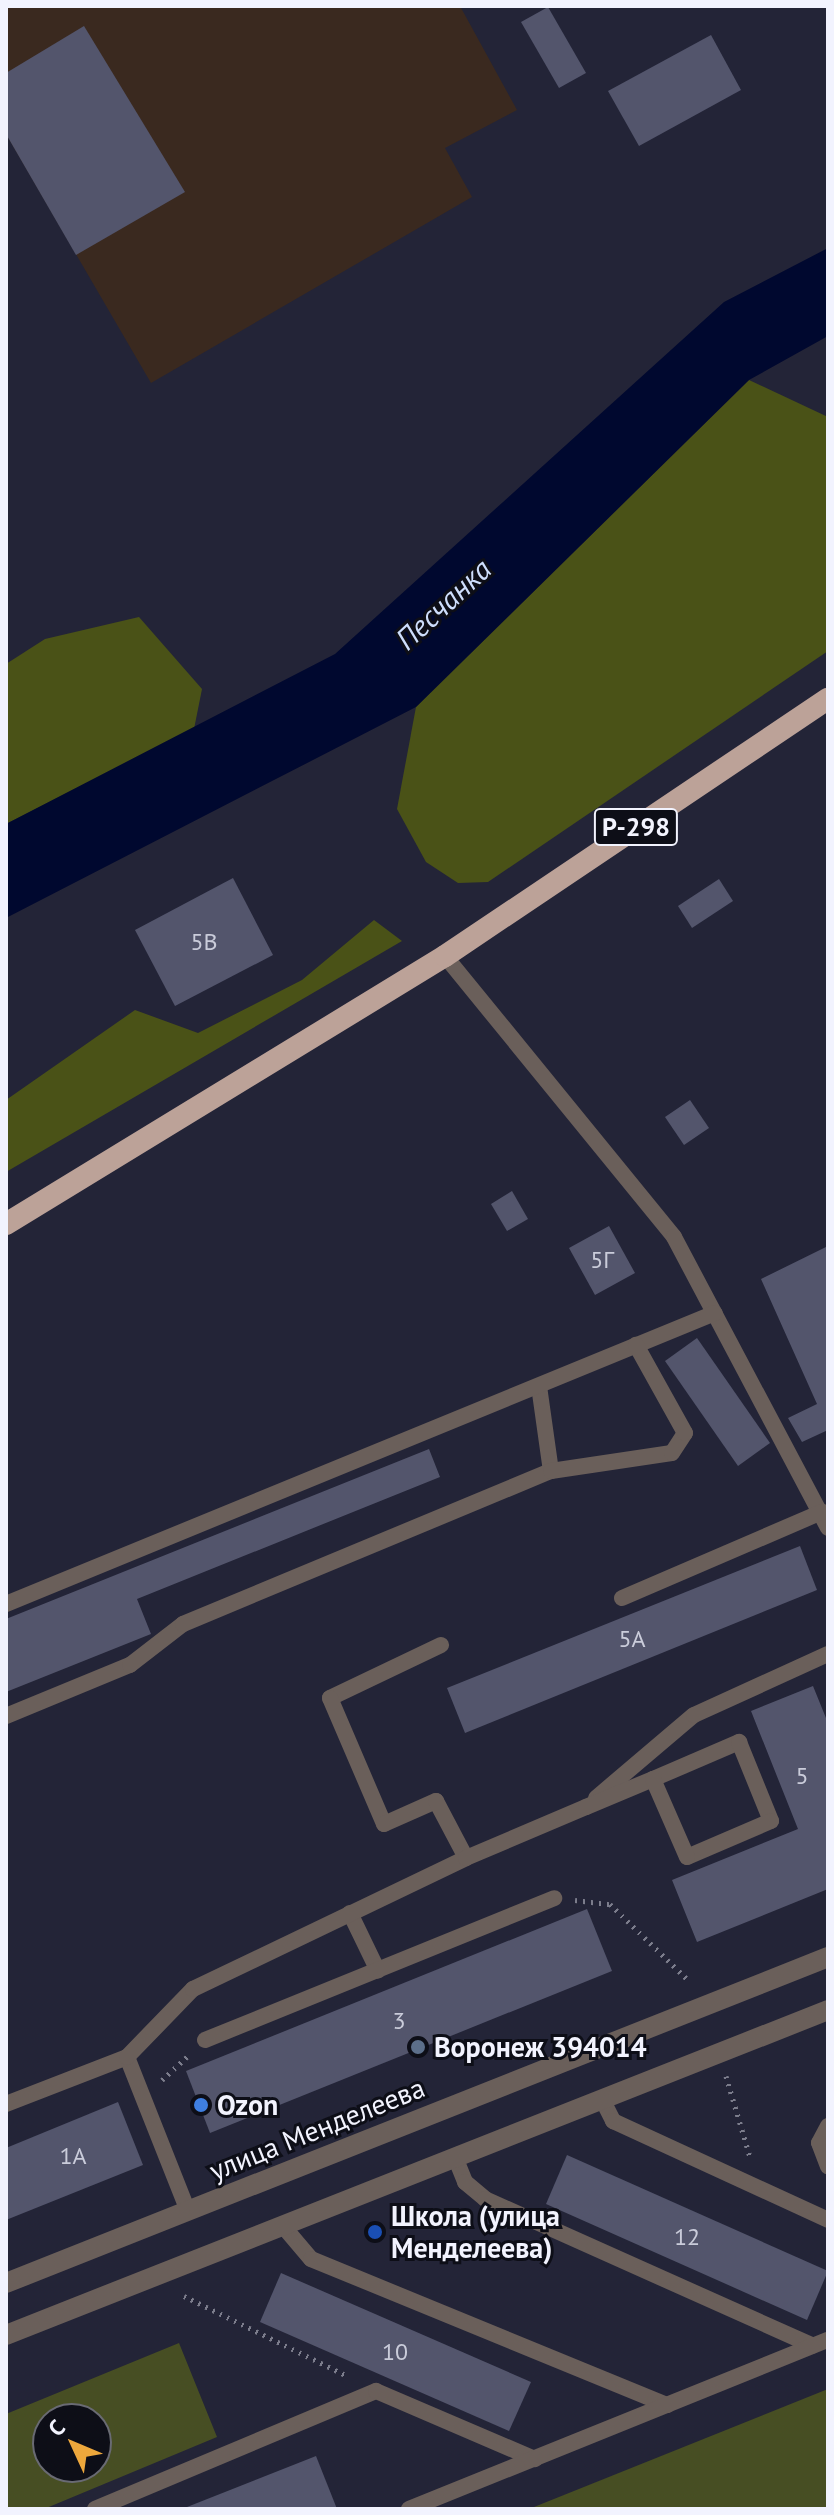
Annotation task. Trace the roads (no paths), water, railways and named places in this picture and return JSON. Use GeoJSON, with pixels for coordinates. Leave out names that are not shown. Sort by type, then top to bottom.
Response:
{"type":"FeatureCollection","features":[{"type":"Feature","properties":{"kind":"highway","name":"Р-298"},"geometry":{"type":"LineString","coordinates":[[6,1224],[445,956],[828,699]]}},
{"type":"Feature","properties":{"kind":"street","name":"улица Менделеева"},"geometry":{"type":"LineString","coordinates":[[6,2283],[828,1957]]}},
{"type":"Feature","properties":{"kind":"street"},"geometry":{"type":"LineString","coordinates":[[6,2335],[828,2010]]}},
{"type":"Feature","properties":{"kind":"lane"},"geometry":{"type":"LineString","coordinates":[[445,956],[674,1237],[825,1520],[622,1598]]}},
{"type":"Feature","properties":{"kind":"lane"},"geometry":{"type":"LineString","coordinates":[[6,1604],[715,1313]]}},
{"type":"Feature","properties":{"kind":"lane"},"geometry":{"type":"LineString","coordinates":[[6,1716],[130,1665],[183,1624],[551,1471],[672,1453],[685,1433],[636,1345]]}},
{"type":"Feature","properties":{"kind":"lane"},"geometry":{"type":"LineString","coordinates":[[539,1386],[551,1471]]}},
{"type":"Feature","properties":{"kind":"lane"},"geometry":{"type":"LineString","coordinates":[[441,1645],[330,1698],[384,1824],[436,1801],[466,1858]]}},
{"type":"Feature","properties":{"kind":"lane"},"geometry":{"type":"LineString","coordinates":[[586,1807],[694,1715],[828,1654]]}},
{"type":"Feature","properties":{"kind":"lane"},"geometry":{"type":"LineString","coordinates":[[6,2104],[127,2057],[193,1989],[466,1858],[739,1742],[771,1821],[687,1857],[653,1779]]}},
{"type":"Feature","properties":{"kind":"lane"},"geometry":{"type":"LineString","coordinates":[[205,2040],[554,1898]]}},
{"type":"Feature","properties":{"kind":"lane"},"geometry":{"type":"LineString","coordinates":[[350,1913],[378,1971]]}},
{"type":"Feature","properties":{"kind":"lane"},"geometry":{"type":"LineString","coordinates":[[127,2057],[188,2211]]}},
{"type":"Feature","properties":{"kind":"lane"},"geometry":{"type":"LineString","coordinates":[[602,2099],[613,2121],[828,2220]]}},
{"type":"Feature","properties":{"kind":"lane"},"geometry":{"type":"LineString","coordinates":[[828,2126],[819,2143],[828,2166]]}},
{"type":"Feature","properties":{"kind":"lane"},"geometry":{"type":"LineString","coordinates":[[455,2157],[465,2182],[485,2199],[821,2343]]}},
{"type":"Feature","properties":{"kind":"lane"},"geometry":{"type":"LineString","coordinates":[[283,2226],[311,2259],[667,2405]]}},
{"type":"Feature","properties":{"kind":"lane"},"geometry":{"type":"LineString","coordinates":[[409,2509],[821,2343]]}},
{"type":"Feature","properties":{"kind":"lane"},"geometry":{"type":"LineString","coordinates":[[95,2509],[376,2391],[535,2459]]}},
{"type":"Feature","properties":{"kind":"water","name":"Песчанка"},"geometry":{"type":"Polygon","coordinates":[[[828,248],[828,336],[749,380],[416,707],[6,918],[6,824],[335,654],[724,302],[828,248]]]}},
{"type":"Feature","properties":{"kind":"place","name":"Воронеж 394014"},"geometry":{"type":"Point","coordinates":[418,2047]}},
{"type":"Feature","properties":{"kind":"place","name":"Ozon"},"geometry":{"type":"Point","coordinates":[201,2105]}},
{"type":"Feature","properties":{"kind":"place","name":"Школа (улица Менделеева)"},"geometry":{"type":"Point","coordinates":[375,2232]}}]}
